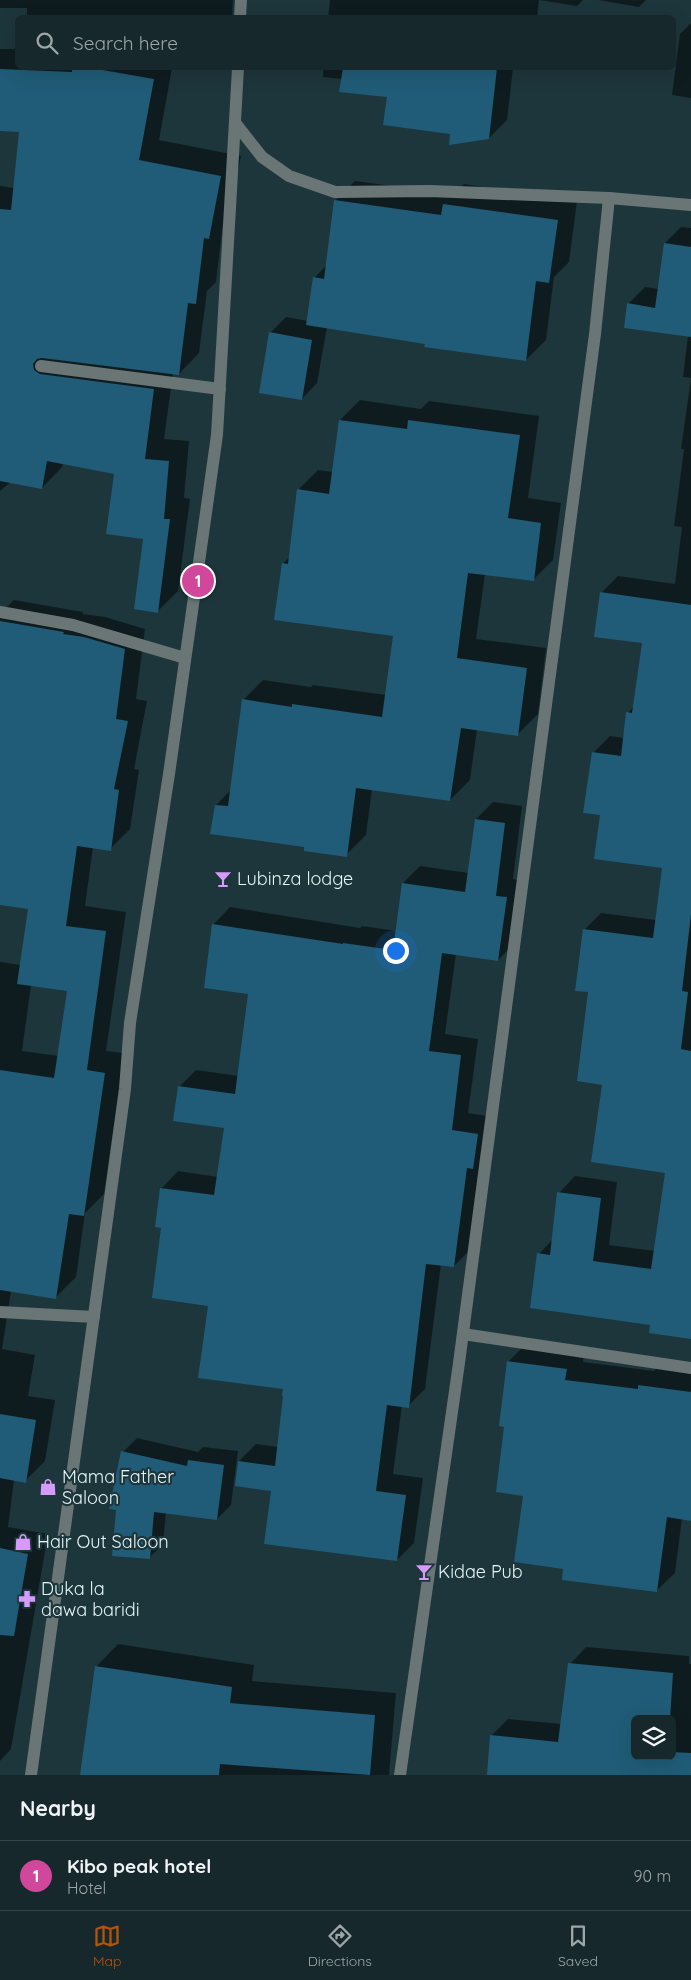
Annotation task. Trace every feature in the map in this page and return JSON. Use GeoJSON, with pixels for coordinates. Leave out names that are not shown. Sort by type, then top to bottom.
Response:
{"type":"FeatureCollection","features":[{"type":"Feature","properties":{"kind":"street"},"geometry":{"type":"LineString","coordinates":[[240,0],[240,15]]}},
{"type":"Feature","properties":{"kind":"street"},"geometry":{"type":"LineString","coordinates":[[31,1775],[125,1089],[130,1023],[186,658],[217,435],[238,70]]}},
{"type":"Feature","properties":{"kind":"street"},"geometry":{"type":"LineString","coordinates":[[236,124],[262,157],[289,176],[335,192],[430,191],[609,198],[691,206]]}},
{"type":"Feature","properties":{"kind":"street"},"geometry":{"type":"LineString","coordinates":[[400,1775],[463,1334],[595,334],[609,198]]}},
{"type":"Feature","properties":{"kind":"street"},"geometry":{"type":"LineString","coordinates":[[41,366],[220,389]]}},
{"type":"Feature","properties":{"kind":"street"},"geometry":{"type":"LineString","coordinates":[[0,612],[73,625],[186,658]]}},
{"type":"Feature","properties":{"kind":"street"},"geometry":{"type":"LineString","coordinates":[[0,1312],[94,1317]]}},
{"type":"Feature","properties":{"kind":"street"},"geometry":{"type":"LineString","coordinates":[[463,1334],[691,1368]]}},
{"type":"Feature","properties":{"kind":"building"},"geometry":{"type":"Polygon","coordinates":[[[0,69],[72,72],[72,70],[102,70],[154,79],[139,160],[221,176],[209,239],[204,238],[196,304],[188,303],[179,375],[42,358],[37,359],[33,364],[34,370],[40,374],[154,389],[145,459],[169,461],[164,519],[170,519],[158,613],[134,609],[143,539],[106,534],[114,474],[47,461],[42,489],[0,481],[0,209],[11,210],[19,132],[0,131],[0,69]]]}},
{"type":"Feature","properties":{"kind":"building"},"geometry":{"type":"Polygon","coordinates":[[[343,70],[497,70],[489,139],[449,145],[450,134],[383,125],[387,97],[339,92],[343,70]]]}},
{"type":"Feature","properties":{"kind":"building"},"geometry":{"type":"Polygon","coordinates":[[[334,200],[441,215],[443,204],[558,220],[549,283],[536,281],[526,361],[424,347],[425,344],[306,325],[313,277],[324,279],[334,200]]]}},
{"type":"Feature","properties":{"kind":"building"},"geometry":{"type":"Polygon","coordinates":[[[664,243],[691,247],[691,337],[624,328],[627,303],[655,308],[664,243]]]}},
{"type":"Feature","properties":{"kind":"building"},"geometry":{"type":"Polygon","coordinates":[[[269,332],[312,340],[302,400],[259,393],[269,332]]]}},
{"type":"Feature","properties":{"kind":"building"},"geometry":{"type":"Polygon","coordinates":[[[339,420],[407,429],[408,420],[520,435],[508,518],[541,523],[534,581],[468,573],[457,658],[527,668],[518,736],[461,728],[450,801],[356,788],[347,857],[304,851],[304,847],[210,834],[215,805],[228,806],[242,699],[292,707],[292,704],[382,717],[393,636],[274,620],[282,563],[288,564],[297,489],[329,494],[339,420]]]}},
{"type":"Feature","properties":{"kind":"building"},"geometry":{"type":"Polygon","coordinates":[[[600,592],[691,605],[691,915],[682,991],[688,992],[681,1049],[691,1051],[691,1339],[649,1333],[650,1325],[530,1308],[537,1253],[550,1255],[557,1192],[601,1198],[593,1261],[651,1269],[665,1173],[591,1162],[602,1085],[577,1081],[588,992],[575,991],[583,929],[653,938],[662,868],[594,859],[600,815],[583,813],[592,752],[621,756],[626,712],[632,713],[642,643],[594,637],[600,592]]]}},
{"type":"Feature","properties":{"kind":"building"},"geometry":{"type":"Polygon","coordinates":[[[0,621],[64,632],[63,634],[84,637],[125,649],[116,719],[128,721],[114,789],[119,790],[111,851],[77,846],[66,926],[106,931],[87,1070],[105,1073],[84,1216],[69,1214],[56,1299],[0,1290],[0,1070],[54,1078],[67,991],[17,984],[28,909],[0,905],[0,621]]]}},
{"type":"Feature","properties":{"kind":"building"},"geometry":{"type":"Polygon","coordinates":[[[475,819],[505,823],[496,896],[507,897],[498,961],[442,953],[429,1051],[461,1055],[452,1130],[478,1134],[473,1169],[467,1168],[454,1267],[426,1264],[409,1408],[387,1405],[376,1491],[406,1495],[397,1561],[264,1544],[271,1491],[235,1486],[238,1461],[275,1466],[283,1389],[198,1378],[208,1306],[152,1298],[161,1228],[155,1227],[160,1188],[214,1195],[224,1128],[173,1121],[178,1086],[235,1094],[248,994],[204,988],[212,924],[393,950],[402,883],[465,892],[475,819]]]}},
{"type":"Feature","properties":{"kind":"building"},"geometry":{"type":"Polygon","coordinates":[[[507,1361],[567,1369],[565,1380],[638,1389],[638,1385],[691,1392],[691,1521],[667,1517],[657,1592],[562,1580],[563,1569],[514,1562],[523,1496],[496,1492],[504,1427],[499,1426],[507,1361]]]}},
{"type":"Feature","properties":{"kind":"building"},"geometry":{"type":"Polygon","coordinates":[[[0,1414],[36,1420],[26,1483],[0,1478],[0,1414]]]}},
{"type":"Feature","properties":{"kind":"building"},"geometry":{"type":"Polygon","coordinates":[[[121,1451],[187,1466],[188,1460],[224,1465],[217,1520],[154,1512],[150,1559],[112,1556],[116,1510],[109,1509],[121,1451]]]}},
{"type":"Feature","properties":{"kind":"building","name":"Duka la dawa baridi"},"geometry":{"type":"Polygon","coordinates":[[[0,1548],[28,1554],[14,1636],[0,1635],[0,1548]]]}},
{"type":"Feature","properties":{"kind":"building"},"geometry":{"type":"Polygon","coordinates":[[[568,1663],[673,1673],[670,1715],[631,1715],[631,1760],[676,1760],[676,1752],[691,1753],[691,1775],[487,1775],[490,1735],[558,1742],[568,1663]]]}},
{"type":"Feature","properties":{"kind":"building"},"geometry":{"type":"Polygon","coordinates":[[[95,1666],[232,1687],[230,1703],[375,1715],[370,1775],[220,1764],[219,1775],[80,1775],[95,1666]]]}},
{"type":"Feature","properties":{"kind":"place","name":"Kibo peak hotel"},"geometry":{"type":"Point","coordinates":[198,581]}},
{"type":"Feature","properties":{"kind":"place","name":"Lubinza lodge"},"geometry":{"type":"Point","coordinates":[223,879]}},
{"type":"Feature","properties":{"kind":"place","name":"Mama Father Saloon"},"geometry":{"type":"Point","coordinates":[48,1487]}},
{"type":"Feature","properties":{"kind":"place","name":"Hair Out Saloon"},"geometry":{"type":"Point","coordinates":[23,1542]}},
{"type":"Feature","properties":{"kind":"place","name":"Kidae Pub"},"geometry":{"type":"Point","coordinates":[424,1572]}},
{"type":"Feature","properties":{"kind":"place","name":"Duka la dawa baridi"},"geometry":{"type":"Point","coordinates":[27,1599]}}]}
